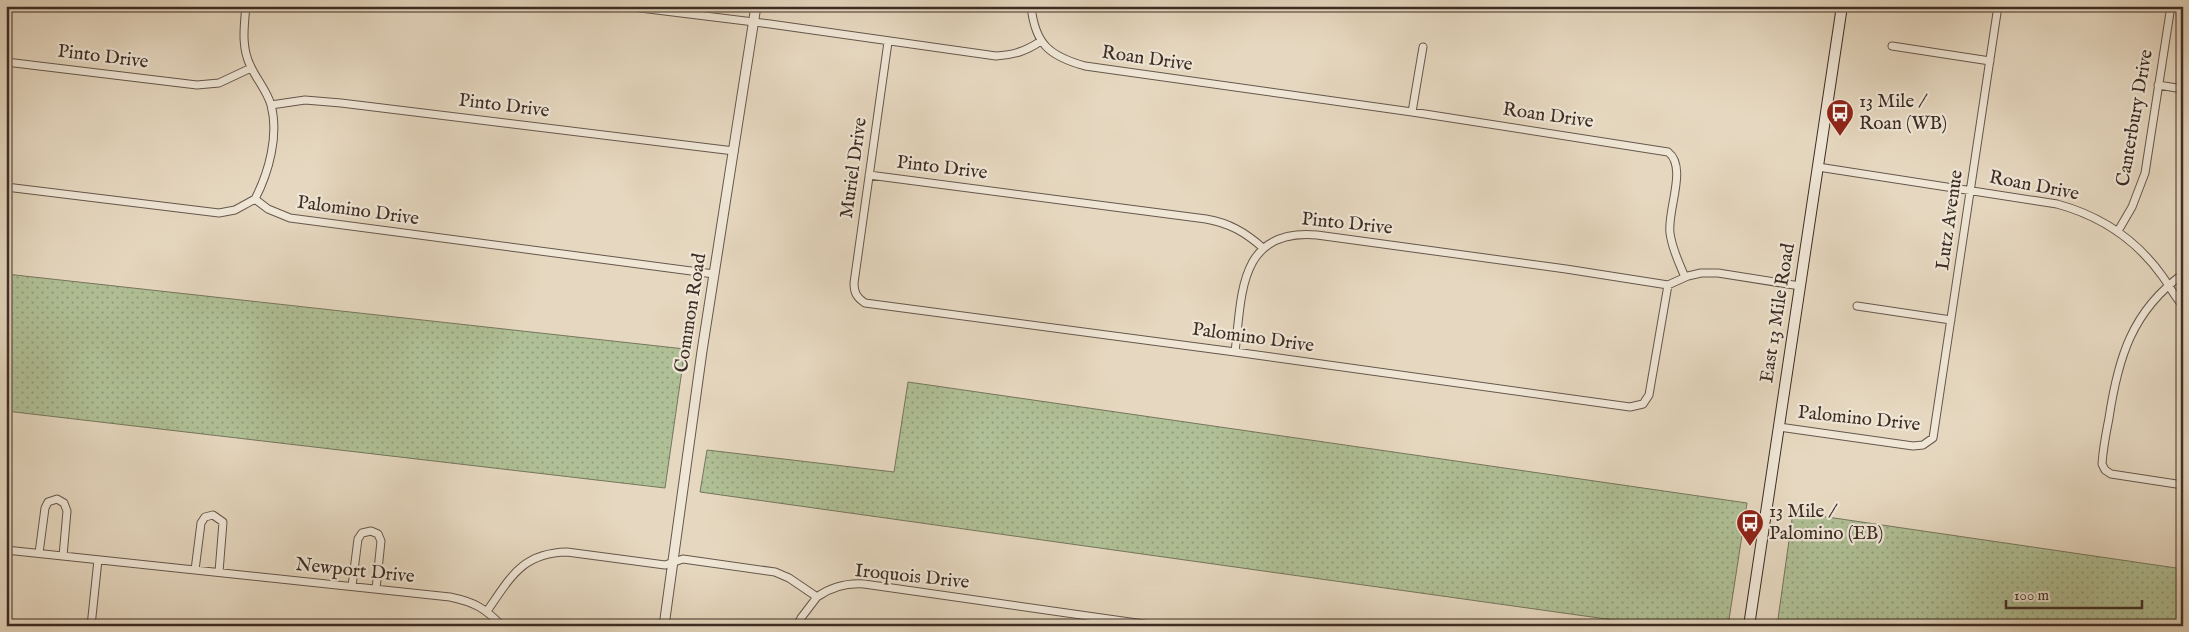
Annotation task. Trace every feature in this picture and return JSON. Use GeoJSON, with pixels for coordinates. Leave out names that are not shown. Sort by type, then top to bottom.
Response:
{"type":"FeatureCollection","features":[{"type":"Feature","properties":{"kind":"main road","name":"East 13 Mile Road"},"geometry":{"type":"LineString","coordinates":[[1749,626],[1842,6]]}},
{"type":"Feature","properties":{"kind":"street"},"geometry":{"type":"LineString","coordinates":[[6,187],[218,213],[235,210],[255,199],[268,167],[273,134],[271,105],[263,87],[251,68],[244,45],[246,6]]}},
{"type":"Feature","properties":{"kind":"street"},"geometry":{"type":"LineString","coordinates":[[624,6],[996,56],[1012,56],[1024,52],[1041,41],[1033,26],[1031,6]]}},
{"type":"Feature","properties":{"kind":"street","name":"Common Road"},"geometry":{"type":"LineString","coordinates":[[664,626],[714,274],[756,6]]}},
{"type":"Feature","properties":{"kind":"street","name":"Lutz Avenue"},"geometry":{"type":"LineString","coordinates":[[1933,438],[1998,6]]}},
{"type":"Feature","properties":{"kind":"street","name":"Canterbury Drive"},"geometry":{"type":"LineString","coordinates":[[2118,231],[2132,207],[2145,173],[2171,6]]}},
{"type":"Feature","properties":{"kind":"street","name":"Roan Drive"},"geometry":{"type":"LineString","coordinates":[[1041,41],[1064,60],[1085,66],[1659,149],[1674,156],[1677,170],[1670,216],[1670,232],[1672,245],[1685,277]]}},
{"type":"Feature","properties":{"kind":"street","name":"Muriel Drive"},"geometry":{"type":"LineString","coordinates":[[858,299],[854,291],[854,283],[888,42]]}},
{"type":"Feature","properties":{"kind":"street"},"geometry":{"type":"LineString","coordinates":[[1892,46],[1990,61]]}},
{"type":"Feature","properties":{"kind":"street"},"geometry":{"type":"LineString","coordinates":[[1412,112],[1423,47]]}},
{"type":"Feature","properties":{"kind":"street","name":"Pinto Drive"},"geometry":{"type":"LineString","coordinates":[[6,62],[197,85],[219,83],[251,68]]}},
{"type":"Feature","properties":{"kind":"street"},"geometry":{"type":"LineString","coordinates":[[2158,85],[2183,89]]}},
{"type":"Feature","properties":{"kind":"street","name":"Pinto Drive"},"geometry":{"type":"LineString","coordinates":[[271,105],[291,100],[341,102],[734,151]]}},
{"type":"Feature","properties":{"kind":"street","name":"Roan Drive"},"geometry":{"type":"LineString","coordinates":[[1818,167],[2057,204],[2090,215],[2118,231],[2138,248],[2168,285]]}},
{"type":"Feature","properties":{"kind":"street","name":"Pinto Drive"},"geometry":{"type":"LineString","coordinates":[[869,175],[1206,218],[1235,227],[1248,234],[1264,248],[1271,242],[1290,235],[1317,235],[1668,285]]}},
{"type":"Feature","properties":{"kind":"street","name":"Palomino Drive"},"geometry":{"type":"LineString","coordinates":[[255,199],[268,209],[290,218],[714,274]]}},
{"type":"Feature","properties":{"kind":"street"},"geometry":{"type":"LineString","coordinates":[[1235,352],[1245,280],[1253,262],[1264,248]]}},
{"type":"Feature","properties":{"kind":"street"},"geometry":{"type":"LineString","coordinates":[[1668,285],[1685,277],[1702,273],[1718,273],[1800,286]]}},
{"type":"Feature","properties":{"kind":"street"},"geometry":{"type":"LineString","coordinates":[[2183,274],[2168,285],[2138,322],[2122,354],[2114,384],[2103,454],[2103,467],[2111,474],[2183,485]]}},
{"type":"Feature","properties":{"kind":"street","name":"Palomino Drive"},"geometry":{"type":"LineString","coordinates":[[858,299],[876,306],[1235,352],[1622,407],[1644,404],[1651,388],[1668,285]]}},
{"type":"Feature","properties":{"kind":"street"},"geometry":{"type":"LineString","coordinates":[[2168,285],[2183,306]]}},
{"type":"Feature","properties":{"kind":"street"},"geometry":{"type":"LineString","coordinates":[[1857,306],[1951,320]]}},
{"type":"Feature","properties":{"kind":"street","name":"Palomino Drive"},"geometry":{"type":"LineString","coordinates":[[1779,427],[1913,446],[1924,445],[1933,438]]}},
{"type":"Feature","properties":{"kind":"street"},"geometry":{"type":"LineString","coordinates":[[40,553],[45,508],[48,502],[57,499],[64,503],[67,511],[63,556]]}},
{"type":"Feature","properties":{"kind":"street"},"geometry":{"type":"LineString","coordinates":[[195,570],[201,523],[205,517],[213,515],[223,522],[219,572]]}},
{"type":"Feature","properties":{"kind":"street"},"geometry":{"type":"LineString","coordinates":[[352,586],[358,539],[362,533],[371,531],[378,534],[381,541],[376,589]]}},
{"type":"Feature","properties":{"kind":"street","name":"Newport Drive"},"geometry":{"type":"LineString","coordinates":[[6,550],[450,597],[474,604],[487,611]]}},
{"type":"Feature","properties":{"kind":"street"},"geometry":{"type":"LineString","coordinates":[[502,626],[487,611],[513,574],[528,561],[551,552],[567,552],[665,565],[683,559],[775,572],[793,580],[818,597],[800,618],[797,626]]}},
{"type":"Feature","properties":{"kind":"street"},"geometry":{"type":"LineString","coordinates":[[91,626],[98,560]]}},
{"type":"Feature","properties":{"kind":"street","name":"Iroquois Drive"},"geometry":{"type":"LineString","coordinates":[[818,597],[836,588],[864,584],[1158,626]]}},
{"type":"Feature","properties":{"kind":"green space"},"geometry":{"type":"Polygon","coordinates":[[[6,274],[685,349],[665,488],[6,411],[6,274]]]}},
{"type":"Feature","properties":{"kind":"green space"},"geometry":{"type":"Polygon","coordinates":[[[908,382],[1747,503],[1728,626],[1656,626],[700,492],[707,450],[894,472],[908,382]]]}},
{"type":"Feature","properties":{"kind":"green space"},"geometry":{"type":"Polygon","coordinates":[[[1793,512],[2183,569],[2183,626],[1777,626],[1793,512]]]}},
{"type":"Feature","properties":{"kind":"place","name":"13 Mile / Roan (WB)"},"geometry":{"type":"Point","coordinates":[1840,137]}},
{"type":"Feature","properties":{"kind":"place","name":"13 Mile / Palomino (EB)"},"geometry":{"type":"Point","coordinates":[1750,547]}}]}
